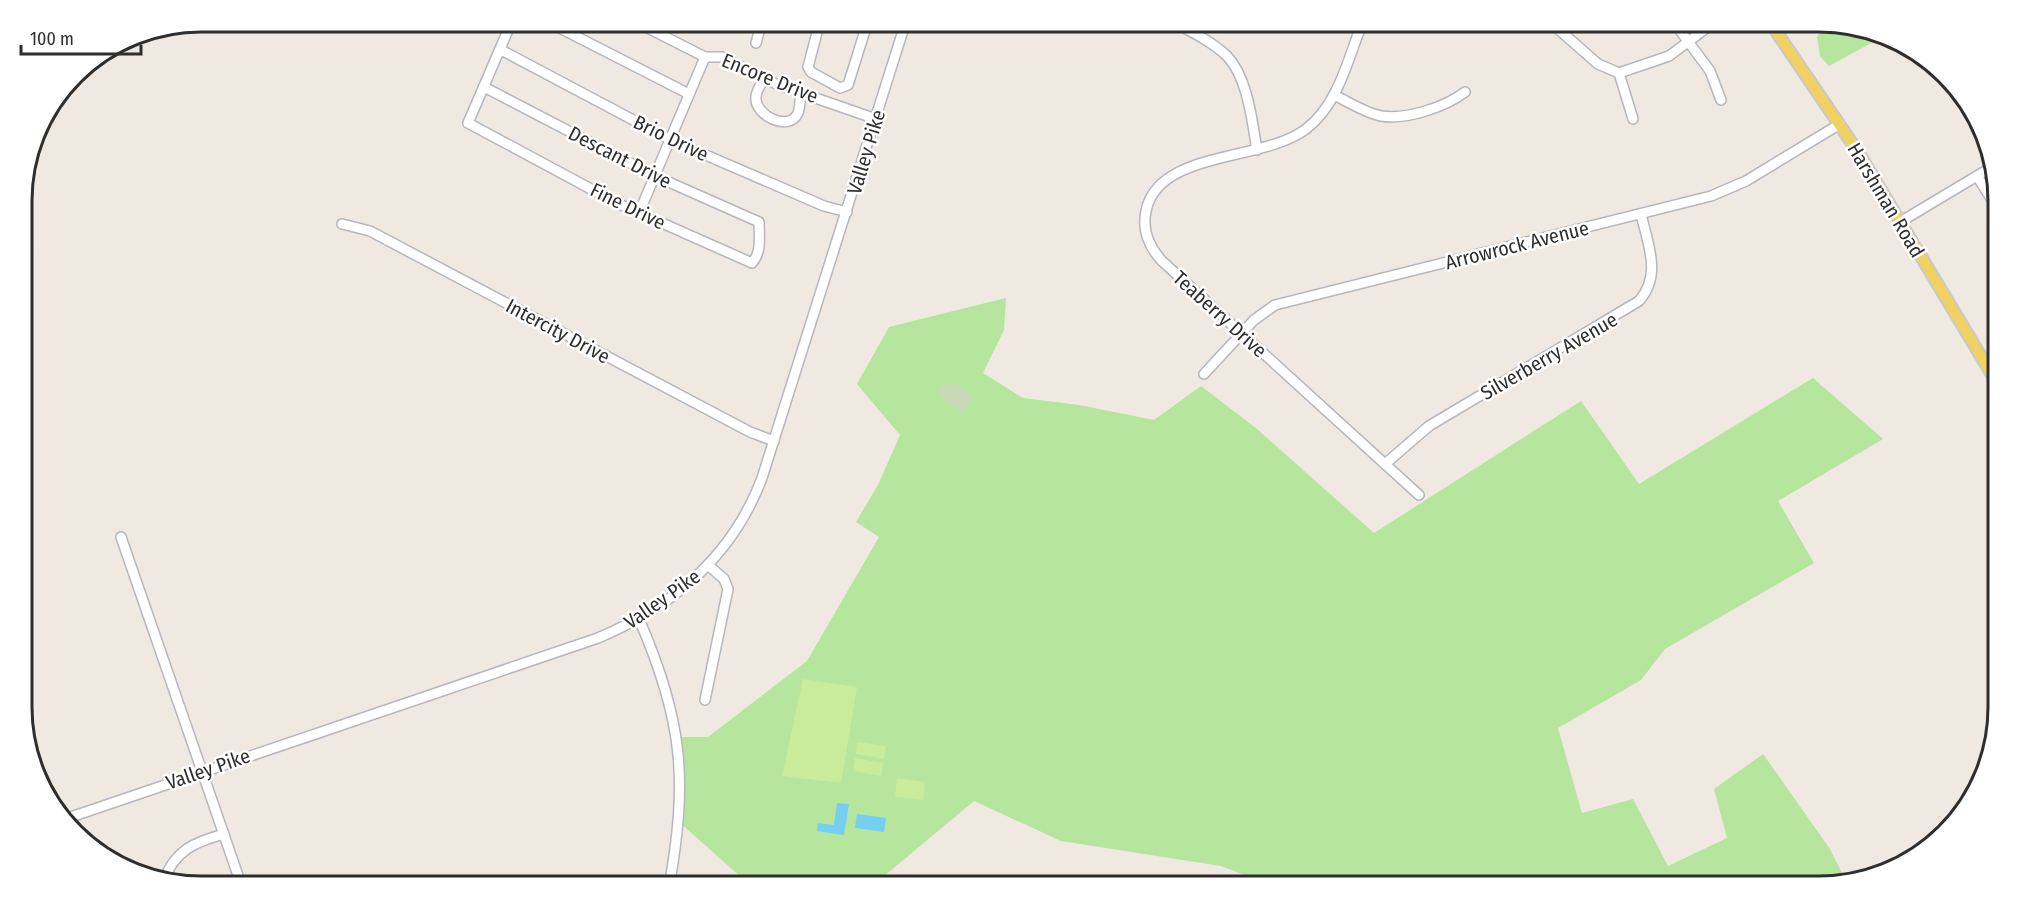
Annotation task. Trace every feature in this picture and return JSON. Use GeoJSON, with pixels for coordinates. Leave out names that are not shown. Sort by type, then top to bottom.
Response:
{"type":"FeatureCollection","features":[{"type":"Feature","properties":{"kind":"main road","name":"Harshman Road"},"geometry":{"type":"LineString","coordinates":[[1776,32],[1840,124],[1988,368]]}},
{"type":"Feature","properties":{"kind":"street"},"geometry":{"type":"LineString","coordinates":[[484,87],[508,32]]}},
{"type":"Feature","properties":{"kind":"street"},"geometry":{"type":"LineString","coordinates":[[568,32],[689,94]]}},
{"type":"Feature","properties":{"kind":"street","name":"Encore Drive"},"geometry":{"type":"LineString","coordinates":[[656,32],[705,57],[722,57],[764,79],[801,94],[876,119]]}},
{"type":"Feature","properties":{"kind":"street"},"geometry":{"type":"LineString","coordinates":[[756,43],[759,32]]}},
{"type":"Feature","properties":{"kind":"street"},"geometry":{"type":"LineString","coordinates":[[817,32],[808,67],[811,72],[840,88],[848,85],[865,32]]}},
{"type":"Feature","properties":{"kind":"street","name":"Valley Pike"},"geometry":{"type":"LineString","coordinates":[[72,817],[598,638],[639,619],[682,589],[709,566],[725,547],[747,512],[774,441],[903,32]]}},
{"type":"Feature","properties":{"kind":"street"},"geometry":{"type":"LineString","coordinates":[[1191,32],[1210,43],[1232,62],[1240,79],[1257,150]]}},
{"type":"Feature","properties":{"kind":"street","name":"Teaberry Drive"},"geometry":{"type":"LineString","coordinates":[[1358,32],[1334,95],[1318,118],[1295,137],[1277,145],[1173,174],[1152,194],[1145,217],[1146,235],[1155,254],[1419,495]]}},
{"type":"Feature","properties":{"kind":"street"},"geometry":{"type":"LineString","coordinates":[[1562,32],[1598,64],[1619,73],[1649,65],[1690,43],[1703,32]]}},
{"type":"Feature","properties":{"kind":"street"},"geometry":{"type":"LineString","coordinates":[[1682,32],[1710,71],[1721,100]]}},
{"type":"Feature","properties":{"kind":"street","name":"Brio Drive"},"geometry":{"type":"LineString","coordinates":[[501,50],[671,140],[824,206],[847,212]]}},
{"type":"Feature","properties":{"kind":"street"},"geometry":{"type":"LineString","coordinates":[[639,213],[705,57]]}},
{"type":"Feature","properties":{"kind":"street"},"geometry":{"type":"LineString","coordinates":[[1619,73],[1633,119]]}},
{"type":"Feature","properties":{"kind":"street"},"geometry":{"type":"LineString","coordinates":[[764,79],[756,101],[772,119],[786,122],[794,118],[798,112],[801,94]]}},
{"type":"Feature","properties":{"kind":"street","name":"Fine Drive"},"geometry":{"type":"LineString","coordinates":[[484,87],[468,123],[639,213],[752,263],[759,251],[759,222]]}},
{"type":"Feature","properties":{"kind":"street","name":"Descant Drive"},"geometry":{"type":"LineString","coordinates":[[484,87],[655,176],[759,222]]}},
{"type":"Feature","properties":{"kind":"street"},"geometry":{"type":"LineString","coordinates":[[1334,95],[1372,113],[1389,116],[1448,103],[1465,92]]}},
{"type":"Feature","properties":{"kind":"street","name":"Arrowrock Avenue"},"geometry":{"type":"LineString","coordinates":[[1204,374],[1262,313],[1286,302],[1641,214],[1728,189],[1840,124]]}},
{"type":"Feature","properties":{"kind":"street"},"geometry":{"type":"LineString","coordinates":[[1900,222],[1985,171]]}},
{"type":"Feature","properties":{"kind":"street"},"geometry":{"type":"LineString","coordinates":[[1977,176],[1987,192]]}},
{"type":"Feature","properties":{"kind":"street","name":"Silverberry Avenue"},"geometry":{"type":"LineString","coordinates":[[1385,464],[1429,426],[1639,301],[1649,288],[1653,271],[1641,214]]}},
{"type":"Feature","properties":{"kind":"street","name":"Intercity Drive"},"geometry":{"type":"LineString","coordinates":[[342,224],[370,231],[750,432],[774,441]]}},
{"type":"Feature","properties":{"kind":"street"},"geometry":{"type":"LineString","coordinates":[[121,537],[238,876]]}},
{"type":"Feature","properties":{"kind":"street"},"geometry":{"type":"LineString","coordinates":[[705,700],[728,589],[724,579],[709,566]]}},
{"type":"Feature","properties":{"kind":"street"},"geometry":{"type":"LineString","coordinates":[[639,619],[663,677],[678,737],[681,781],[679,822],[671,876]]}},
{"type":"Feature","properties":{"kind":"street"},"geometry":{"type":"LineString","coordinates":[[166,873],[169,865],[188,846],[224,834]]}},
{"type":"Feature","properties":{"kind":"green space"},"geometry":{"type":"Polygon","coordinates":[[[1820,32],[1830,32],[1875,41],[1829,66],[1820,56],[1817,37],[1820,32]]]}},
{"type":"Feature","properties":{"kind":"green space"},"geometry":{"type":"Polygon","coordinates":[[[1006,298],[1004,330],[983,373],[1023,398],[1079,405],[1154,420],[1201,386],[1257,429],[1374,533],[1581,401],[1639,484],[1813,378],[1883,439],[1778,501],[1814,563],[1665,649],[1641,680],[1558,728],[1582,813],[1633,799],[1668,866],[1727,838],[1714,789],[1763,754],[1830,849],[1843,874],[1247,876],[1221,866],[1061,841],[974,801],[884,876],[740,876],[679,822],[678,737],[708,737],[807,661],[879,537],[856,522],[878,485],[900,435],[857,384],[889,327],[1006,298]]]}},
{"type":"Feature","properties":{"kind":"green space"},"geometry":{"type":"Polygon","coordinates":[[[956,384],[973,397],[964,413],[938,395],[943,385],[956,384]]]}},
{"type":"Feature","properties":{"kind":"green space"},"geometry":{"type":"Polygon","coordinates":[[[803,679],[857,687],[841,783],[782,776],[803,679]]]}},
{"type":"Feature","properties":{"kind":"green space"},"geometry":{"type":"Polygon","coordinates":[[[857,742],[886,746],[884,759],[856,754],[857,742]]]}},
{"type":"Feature","properties":{"kind":"green space"},"geometry":{"type":"Polygon","coordinates":[[[855,758],[883,763],[881,776],[853,771],[855,758]]]}},
{"type":"Feature","properties":{"kind":"green space"},"geometry":{"type":"Polygon","coordinates":[[[897,778],[925,782],[923,800],[895,797],[897,778]]]}},
{"type":"Feature","properties":{"kind":"water"},"geometry":{"type":"Polygon","coordinates":[[[837,803],[849,804],[844,835],[817,831],[818,823],[834,825],[837,803]]]}},
{"type":"Feature","properties":{"kind":"water"},"geometry":{"type":"Polygon","coordinates":[[[857,814],[886,818],[884,832],[855,828],[857,814]]]}}]}
